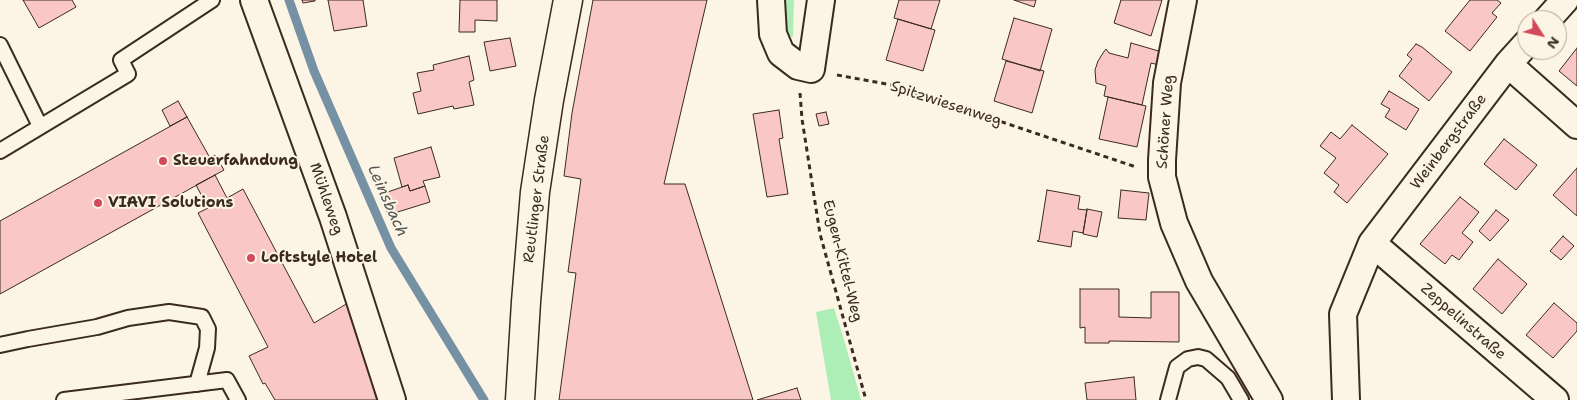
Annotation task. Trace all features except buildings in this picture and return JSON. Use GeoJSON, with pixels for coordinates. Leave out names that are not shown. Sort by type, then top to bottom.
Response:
{"type":"FeatureCollection","features":[{"type":"Feature","properties":{"kind":"main road","name":"Reutlinger Straße"},"geometry":{"type":"LineString","coordinates":[[520,400],[526,302],[536,192],[549,100],[568,0]]}},
{"type":"Feature","properties":{"kind":"street","name":"Mühleweg"},"geometry":{"type":"LineString","coordinates":[[254,0],[333,217],[392,400]]}},
{"type":"Feature","properties":{"kind":"street"},"geometry":{"type":"LineString","coordinates":[[771,0],[773,34],[781,53],[805,68],[821,0]]}},
{"type":"Feature","properties":{"kind":"street","name":"Schöner Weg"},"geometry":{"type":"LineString","coordinates":[[1183,0],[1167,83],[1162,177],[1174,223],[1198,281],[1269,400]]}},
{"type":"Feature","properties":{"kind":"street"},"geometry":{"type":"LineString","coordinates":[[1556,10],[1565,0]]}},
{"type":"Feature","properties":{"kind":"street","name":"Weinbergstraße"},"geometry":{"type":"LineString","coordinates":[[1346,400],[1343,314],[1372,243],[1517,54]]}},
{"type":"Feature","properties":{"kind":"street"},"geometry":{"type":"LineString","coordinates":[[1508,64],[1577,125]]}},
{"type":"Feature","properties":{"kind":"street","name":"Zeppelinstraße"},"geometry":{"type":"LineString","coordinates":[[1372,243],[1555,400]]}},
{"type":"Feature","properties":{"kind":"lane"},"geometry":{"type":"LineString","coordinates":[[0,151],[128,74],[121,60],[212,0]]}},
{"type":"Feature","properties":{"kind":"lane"},"geometry":{"type":"LineString","coordinates":[[0,45],[40,126]]}},
{"type":"Feature","properties":{"kind":"lane"},"geometry":{"type":"LineString","coordinates":[[0,345],[28,338],[97,327],[128,318],[169,312],[202,317],[208,329],[207,348],[197,384]]}},
{"type":"Feature","properties":{"kind":"lane"},"geometry":{"type":"LineString","coordinates":[[1168,400],[1177,367],[1188,359],[1198,357],[1206,359],[1228,378],[1241,400]]}},
{"type":"Feature","properties":{"kind":"lane"},"geometry":{"type":"LineString","coordinates":[[64,400],[227,380],[238,400]]}},
{"type":"Feature","properties":{"kind":"path","name":"Spitzwiesenweg"},"geometry":{"type":"LineString","coordinates":[[805,68],[892,85],[1162,177]]}},
{"type":"Feature","properties":{"kind":"path","name":"Eugen-Kittel-Weg"},"geometry":{"type":"LineString","coordinates":[[805,68],[802,119],[820,234],[866,400]]}},
{"type":"Feature","properties":{"kind":"green space"},"geometry":{"type":"Polygon","coordinates":[[[779,0],[794,0],[793,37],[785,35],[779,0]]]}},
{"type":"Feature","properties":{"kind":"green space"},"geometry":{"type":"Polygon","coordinates":[[[834,308],[861,400],[831,400],[816,312],[834,308]]]}},
{"type":"Feature","properties":{"kind":"waterway","name":"Leinsbach"},"geometry":{"type":"LineString","coordinates":[[289,0],[314,71],[391,248],[484,400]]}},
{"type":"Feature","properties":{"kind":"place","name":"Steuerfahndung"},"geometry":{"type":"Point","coordinates":[163,161]}},
{"type":"Feature","properties":{"kind":"place","name":"VIAVI Solutions"},"geometry":{"type":"Point","coordinates":[98,203]}},
{"type":"Feature","properties":{"kind":"place","name":"Loftstyle Hotel"},"geometry":{"type":"Point","coordinates":[251,258]}}]}
